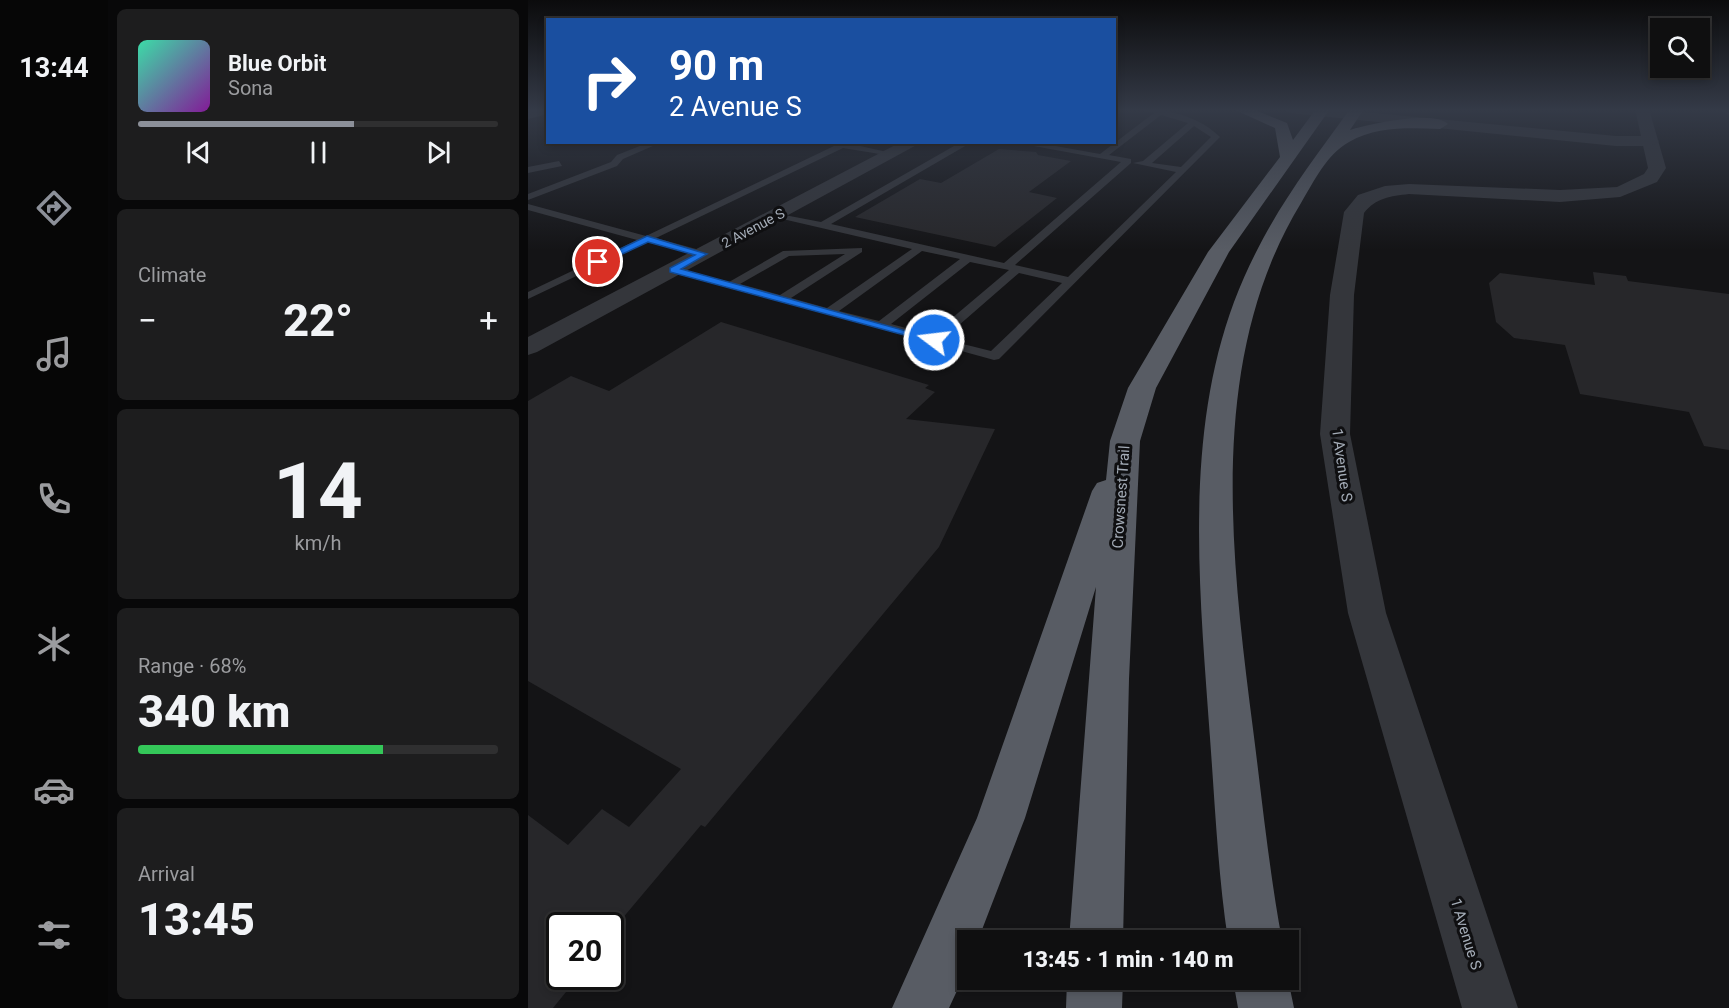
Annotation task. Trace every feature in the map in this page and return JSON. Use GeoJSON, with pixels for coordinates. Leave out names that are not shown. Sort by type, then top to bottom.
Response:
{"type":"FeatureCollection","features":[{"type":"Feature","properties":{"kind":"highway"},"geometry":{"type":"LineString","coordinates":[[1254,930],[1228,705],[1218,579],[1216,471],[1225,394],[1250,292],[1268,245],[1292,204],[1325,156]]}},
{"type":"Feature","properties":{"kind":"highway","name":"Crowsnest Trail"},"geometry":{"type":"LineString","coordinates":[[1096,930],[1108,679],[1125,441],[1142,388],[1214,261],[1288,157]]}},
{"type":"Feature","properties":{"kind":"highway"},"geometry":{"type":"LineString","coordinates":[[920,1008],[945,958],[1015,781],[1125,441]]}},
{"type":"Feature","properties":{"kind":"highway"},"geometry":{"type":"LineString","coordinates":[[1094,1008],[1095,990]]}},
{"type":"Feature","properties":{"kind":"highway"},"geometry":{"type":"LineString","coordinates":[[1263,990],[1266,1008]]}},
{"type":"Feature","properties":{"kind":"street","name":"2 Avenue S"},"geometry":{"type":"LineString","coordinates":[[528,347],[888,156]]}},
{"type":"Feature","properties":{"kind":"street","name":"1 Avenue S"},"geometry":{"type":"LineString","coordinates":[[1490,1008],[1367,613],[1335,434],[1341,305],[1354,212],[1365,199],[1385,191],[1437,189],[1560,196],[1620,192],[1642,184],[1655,173],[1657,168],[1654,156]]}},
{"type":"Feature","properties":{"kind":"lane"},"geometry":{"type":"LineString","coordinates":[[528,296],[821,156]]}},
{"type":"Feature","properties":{"kind":"lane"},"geometry":{"type":"LineString","coordinates":[[823,225],[943,156]]}},
{"type":"Feature","properties":{"kind":"lane"},"geometry":{"type":"LineString","coordinates":[[1095,156],[1182,170]]}},
{"type":"Feature","properties":{"kind":"lane"},"geometry":{"type":"LineString","coordinates":[[1145,164],[1154,156]]}},
{"type":"Feature","properties":{"kind":"lane"},"geometry":{"type":"LineString","coordinates":[[674,270],[994,356],[1196,156]]}},
{"type":"Feature","properties":{"kind":"lane"},"geometry":{"type":"LineString","coordinates":[[601,159],[620,157]]}},
{"type":"Feature","properties":{"kind":"lane"},"geometry":{"type":"LineString","coordinates":[[528,197],[614,164],[620,157]]}},
{"type":"Feature","properties":{"kind":"lane"},"geometry":{"type":"LineString","coordinates":[[934,340],[1128,161]]}},
{"type":"Feature","properties":{"kind":"lane"},"geometry":{"type":"LineString","coordinates":[[528,170],[559,164]]}},
{"type":"Feature","properties":{"kind":"lane"},"geometry":{"type":"LineString","coordinates":[[528,207],[703,254]]}},
{"type":"Feature","properties":{"kind":"lane"},"geometry":{"type":"LineString","coordinates":[[777,215],[1070,281]]}},
{"type":"Feature","properties":{"kind":"lane"},"geometry":{"type":"LineString","coordinates":[[782,299],[876,237]]}},
{"type":"Feature","properties":{"kind":"lane"},"geometry":{"type":"LineString","coordinates":[[829,312],[921,248]]}},
{"type":"Feature","properties":{"kind":"lane"},"geometry":{"type":"LineString","coordinates":[[731,285],[787,253],[858,250]]}},
{"type":"Feature","properties":{"kind":"lane"},"geometry":{"type":"LineString","coordinates":[[881,326],[968,258]]}},
{"type":"Feature","properties":{"kind":"building"},"geometry":{"type":"Polygon","coordinates":[[[987,156],[1044,156],[1071,161],[1029,192],[1057,198],[995,247],[855,217],[920,179],[941,183],[987,156]]]}},
{"type":"Feature","properties":{"kind":"building"},"geometry":{"type":"Polygon","coordinates":[[[1593,272],[1626,276],[1628,281],[1729,294],[1729,450],[1704,446],[1689,412],[1580,394],[1565,345],[1514,338],[1496,322],[1489,283],[1500,273],[1595,285],[1593,272]]]}},
{"type":"Feature","properties":{"kind":"building"},"geometry":{"type":"Polygon","coordinates":[[[721,322],[929,385],[925,388],[935,392],[906,419],[995,429],[939,547],[705,827],[701,825],[624,916],[624,912],[546,912],[546,990],[568,990],[553,1008],[528,1008],[528,815],[568,845],[602,809],[629,827],[681,769],[528,681],[528,401],[571,376],[609,391],[721,322]]]}},
{"type":"Feature","properties":{"kind":"route"},"geometry":{"type":"LineString","coordinates":[[598,262],[647,239],[703,254],[674,270],[934,340]]}}]}
